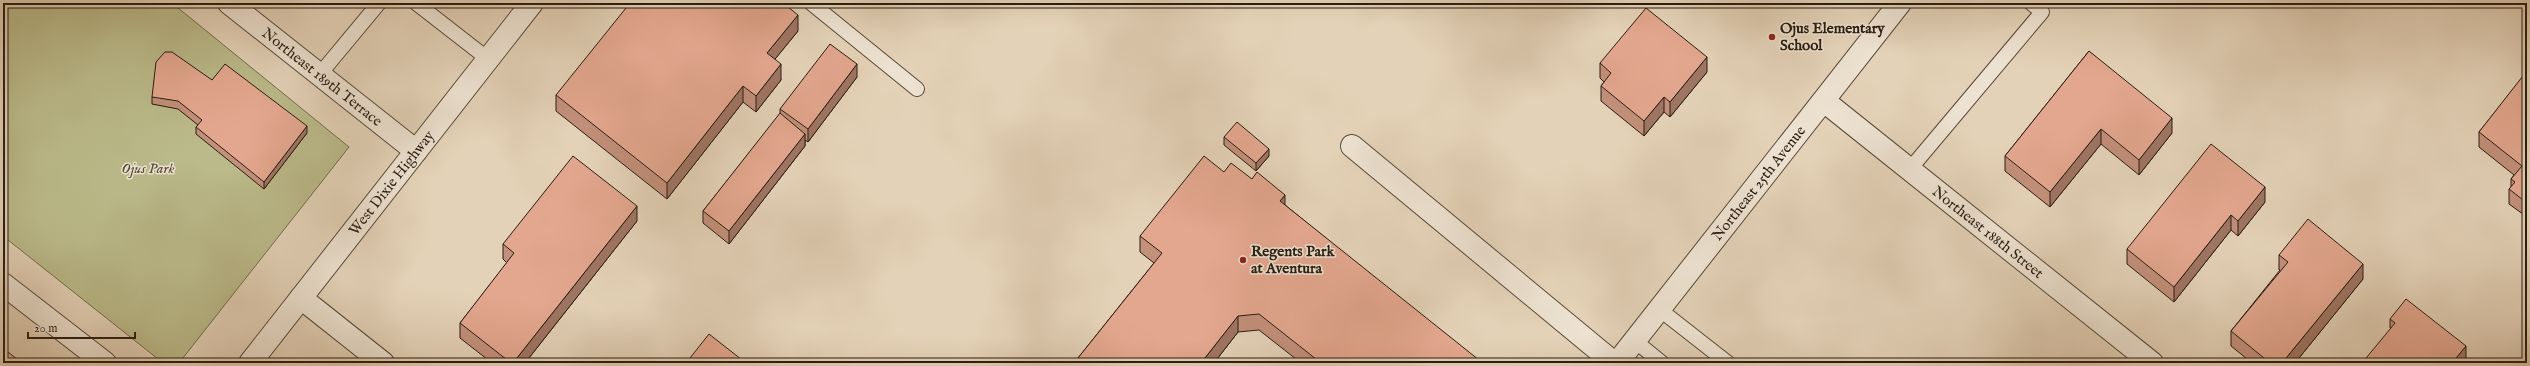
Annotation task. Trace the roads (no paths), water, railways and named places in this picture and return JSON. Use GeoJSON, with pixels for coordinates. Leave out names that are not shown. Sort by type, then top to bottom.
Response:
{"type":"FeatureCollection","features":[{"type":"Feature","properties":{"kind":"street","name":"Northeast 189th Terrace"},"geometry":{"type":"LineString","coordinates":[[230,3],[416,151]]}},
{"type":"Feature","properties":{"kind":"street","name":"West Dixie Highway"},"geometry":{"type":"LineString","coordinates":[[250,363],[532,3]]}},
{"type":"Feature","properties":{"kind":"street","name":"Northeast 25th Avenue"},"geometry":{"type":"LineString","coordinates":[[1615,363],[1635,340],[1900,3]]}},
{"type":"Feature","properties":{"kind":"street","name":"Northeast 188th Street"},"geometry":{"type":"LineString","coordinates":[[1824,101],[2152,363]]}},
{"type":"Feature","properties":{"kind":"street"},"geometry":{"type":"LineString","coordinates":[[1352,146],[1615,363]]}},
{"type":"Feature","properties":{"kind":"street"},"geometry":{"type":"LineString","coordinates":[[3,284],[105,363]]}},
{"type":"Feature","properties":{"kind":"street"},"geometry":{"type":"LineString","coordinates":[[301,298],[383,363]]}},
{"type":"Feature","properties":{"kind":"lane"},"geometry":{"type":"LineString","coordinates":[[320,74],[379,3]]}},
{"type":"Feature","properties":{"kind":"lane"},"geometry":{"type":"LineString","coordinates":[[416,3],[488,59]]}},
{"type":"Feature","properties":{"kind":"lane"},"geometry":{"type":"LineString","coordinates":[[811,3],[918,89]]}},
{"type":"Feature","properties":{"kind":"lane"},"geometry":{"type":"LineString","coordinates":[[1910,169],[2042,12],[2032,3]]}},
{"type":"Feature","properties":{"kind":"lane"},"geometry":{"type":"LineString","coordinates":[[1659,309],[1728,363]]}},
{"type":"Feature","properties":{"kind":"lane"},"geometry":{"type":"LineString","coordinates":[[1635,340],[1662,363]]}},
{"type":"Feature","properties":{"kind":"place","name":"Ojus Elementary School"},"geometry":{"type":"Point","coordinates":[1772,37]}},
{"type":"Feature","properties":{"kind":"place","name":"Regents Park at Aventura"},"geometry":{"type":"Point","coordinates":[1243,260]}},
{"type":"Feature","properties":{"kind":"park label","name":"Ojus Park"},"geometry":{"type":"Point","coordinates":[148,168]}}]}
